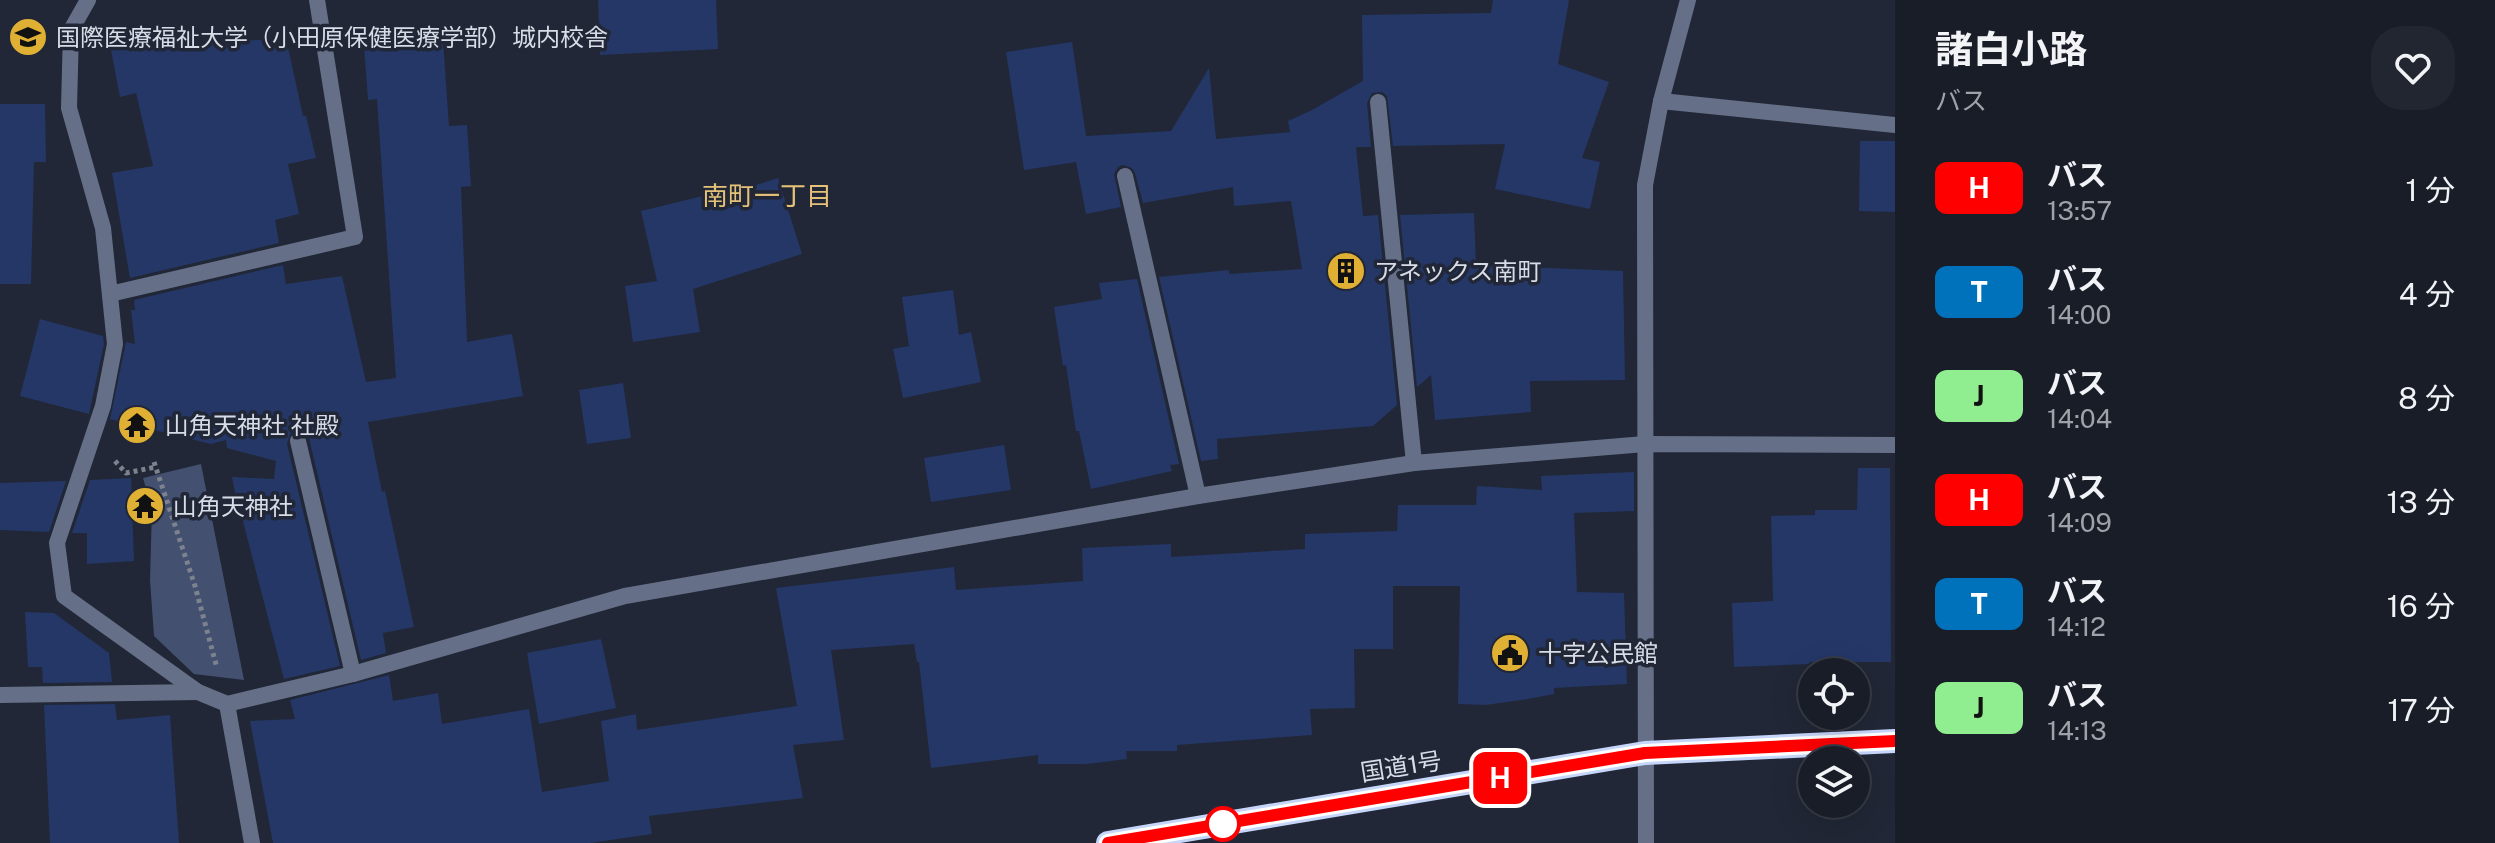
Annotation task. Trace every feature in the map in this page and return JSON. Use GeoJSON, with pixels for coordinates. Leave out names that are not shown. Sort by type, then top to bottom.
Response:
{"type":"FeatureCollection","features":[{"type":"Feature","properties":{"kind":"highway","name":"国道1号"},"geometry":{"type":"LineString","coordinates":[[1108,843],[1645,753],[1895,741]]}},
{"type":"Feature","properties":{"kind":"street"},"geometry":{"type":"LineString","coordinates":[[88,0],[71,30],[69,108],[103,228],[115,344],[103,406],[57,543],[64,596],[198,692],[227,704],[353,674],[625,596],[1198,496],[1414,463],[1645,444],[1895,445]]}},
{"type":"Feature","properties":{"kind":"street"},"geometry":{"type":"LineString","coordinates":[[110,294],[355,237],[317,0]]}},
{"type":"Feature","properties":{"kind":"street"},"geometry":{"type":"LineString","coordinates":[[1646,843],[1645,185],[1661,101],[1688,0]]}},
{"type":"Feature","properties":{"kind":"street"},"geometry":{"type":"LineString","coordinates":[[1661,101],[1895,125]]}},
{"type":"Feature","properties":{"kind":"street"},"geometry":{"type":"LineString","coordinates":[[1378,102],[1414,463]]}},
{"type":"Feature","properties":{"kind":"street"},"geometry":{"type":"LineString","coordinates":[[1125,176],[1198,496]]}},
{"type":"Feature","properties":{"kind":"street"},"geometry":{"type":"LineString","coordinates":[[298,441],[353,674]]}},
{"type":"Feature","properties":{"kind":"street"},"geometry":{"type":"LineString","coordinates":[[0,695],[198,692]]}},
{"type":"Feature","properties":{"kind":"street"},"geometry":{"type":"LineString","coordinates":[[227,704],[252,843]]}},
{"type":"Feature","properties":{"kind":"path"},"geometry":{"type":"LineString","coordinates":[[93,436],[126,473],[155,464],[195,586],[227,704]]}},
{"type":"Feature","properties":{"kind":"shaded area"},"geometry":{"type":"Polygon","coordinates":[[[201,464],[244,680],[194,674],[154,636],[150,580],[152,508],[143,478],[201,464]]]}},
{"type":"Feature","properties":{"kind":"building"},"geometry":{"type":"Polygon","coordinates":[[[598,0],[716,0],[718,49],[600,55],[598,0]]]}},
{"type":"Feature","properties":{"kind":"building"},"geometry":{"type":"Polygon","coordinates":[[[1493,0],[1569,0],[1558,64],[1609,82],[1582,158],[1600,162],[1590,209],[1495,189],[1505,144],[1393,146],[1387,96],[1382,92],[1372,93],[1367,103],[1371,147],[1356,147],[1363,216],[1378,215],[1397,405],[1373,426],[1217,439],[1218,459],[1201,461],[1159,277],[1229,270],[1229,274],[1302,269],[1291,201],[1234,206],[1233,187],[1143,203],[1135,173],[1132,168],[1123,165],[1114,174],[1121,207],[1086,214],[1076,162],[1024,170],[1006,52],[1072,42],[1086,136],[1171,131],[1209,68],[1216,139],[1290,132],[1288,121],[1363,81],[1362,15],[1491,13],[1493,0]]]}},
{"type":"Feature","properties":{"kind":"building"},"geometry":{"type":"Polygon","coordinates":[[[442,26],[449,126],[467,125],[471,186],[461,187],[467,342],[512,334],[523,396],[368,422],[414,627],[383,633],[386,653],[361,660],[309,438],[300,430],[290,434],[287,444],[340,666],[284,679],[239,514],[232,477],[274,479],[276,461],[227,448],[226,440],[211,444],[110,419],[126,342],[135,344],[131,310],[135,310],[134,300],[283,265],[286,284],[342,276],[366,382],[396,378],[377,99],[368,100],[363,32],[442,26]]]}},
{"type":"Feature","properties":{"kind":"building"},"geometry":{"type":"Polygon","coordinates":[[[286,38],[303,116],[306,116],[316,158],[288,164],[299,214],[275,220],[279,243],[130,278],[112,173],[153,166],[136,93],[120,97],[111,50],[286,38]]]}},
{"type":"Feature","properties":{"kind":"building"},"geometry":{"type":"Polygon","coordinates":[[[0,104],[45,104],[46,162],[34,162],[31,284],[0,284],[0,104]]]}},
{"type":"Feature","properties":{"kind":"building"},"geometry":{"type":"Polygon","coordinates":[[[1860,141],[1895,141],[1895,212],[1859,211],[1860,141]]]}},
{"type":"Feature","properties":{"kind":"building"},"geometry":{"type":"Polygon","coordinates":[[[778,178],[802,254],[693,289],[700,332],[633,342],[625,286],[657,281],[641,211],[711,194],[712,199],[778,178]]]}},
{"type":"Feature","properties":{"kind":"building"},"geometry":{"type":"Polygon","coordinates":[[[1474,213],[1476,265],[1623,271],[1625,380],[1530,381],[1531,412],[1435,420],[1431,375],[1417,387],[1400,215],[1474,213]]]}},
{"type":"Feature","properties":{"kind":"building"},"geometry":{"type":"Polygon","coordinates":[[[1137,279],[1179,464],[1170,465],[1172,471],[1091,489],[1079,431],[1076,431],[1054,307],[1102,299],[1099,283],[1137,279]]]}},
{"type":"Feature","properties":{"kind":"building"},"geometry":{"type":"Polygon","coordinates":[[[953,290],[959,335],[971,332],[981,382],[903,398],[893,349],[909,346],[902,297],[953,290]]]}},
{"type":"Feature","properties":{"kind":"building"},"geometry":{"type":"Polygon","coordinates":[[[40,319],[103,336],[89,414],[20,396],[40,319]]]}},
{"type":"Feature","properties":{"kind":"building"},"geometry":{"type":"Polygon","coordinates":[[[623,383],[631,438],[587,444],[579,390],[623,383]]]}},
{"type":"Feature","properties":{"kind":"building"},"geometry":{"type":"Polygon","coordinates":[[[1004,445],[1011,490],[931,502],[924,458],[1004,445]]]}},
{"type":"Feature","properties":{"kind":"building"},"geometry":{"type":"Polygon","coordinates":[[[1858,468],[1890,468],[1891,662],[1870,662],[1870,658],[1798,658],[1798,664],[1734,667],[1732,603],[1773,601],[1771,516],[1815,515],[1815,510],[1857,510],[1858,468]]]}},
{"type":"Feature","properties":{"kind":"building"},"geometry":{"type":"Polygon","coordinates":[[[1634,472],[1634,511],[1574,513],[1577,592],[1624,593],[1627,684],[1554,688],[1554,694],[1528,699],[1486,705],[1458,704],[1460,586],[1393,586],[1393,649],[1354,649],[1355,708],[1310,709],[1312,735],[1177,745],[1177,751],[1126,751],[1127,759],[1087,764],[1038,764],[1038,755],[931,768],[919,662],[914,644],[831,650],[844,740],[793,745],[803,798],[649,816],[652,834],[590,843],[273,843],[250,721],[295,719],[290,700],[389,675],[393,701],[438,693],[442,724],[529,709],[542,792],[609,781],[601,721],[636,714],[637,730],[797,706],[776,588],[954,567],[956,590],[1083,581],[1082,548],[1171,544],[1171,557],[1305,549],[1305,534],[1397,531],[1398,505],[1476,505],[1477,486],[1542,490],[1541,476],[1634,472]]]}},
{"type":"Feature","properties":{"kind":"building"},"geometry":{"type":"Polygon","coordinates":[[[131,478],[134,561],[87,564],[87,533],[72,533],[90,480],[131,478]]]}},
{"type":"Feature","properties":{"kind":"building"},"geometry":{"type":"Polygon","coordinates":[[[66,481],[49,532],[0,530],[0,483],[66,481]]]}},
{"type":"Feature","properties":{"kind":"building"},"geometry":{"type":"Polygon","coordinates":[[[25,612],[54,613],[109,653],[112,682],[43,683],[42,667],[28,667],[25,612]]]}},
{"type":"Feature","properties":{"kind":"building"},"geometry":{"type":"Polygon","coordinates":[[[601,639],[616,708],[539,724],[527,653],[601,639]]]}},
{"type":"Feature","properties":{"kind":"building"},"geometry":{"type":"Polygon","coordinates":[[[115,704],[117,720],[170,715],[179,843],[50,843],[44,705],[115,704]]]}},
{"type":"Feature","properties":{"kind":"bus line","name":"H"},"geometry":{"type":"LineString","coordinates":[[1108,843],[1645,753],[1895,741]]}},
{"type":"Feature","properties":{"kind":"place","name":"国際医療福祉大学（小田原保健医療学部）城内校舎"},"geometry":{"type":"Point","coordinates":[28,37]}},
{"type":"Feature","properties":{"kind":"place","name":"アネックス南町"},"geometry":{"type":"Point","coordinates":[1346,271]}},
{"type":"Feature","properties":{"kind":"place","name":"山角天神社 社殿"},"geometry":{"type":"Point","coordinates":[137,425]}},
{"type":"Feature","properties":{"kind":"place","name":"山角天神社"},"geometry":{"type":"Point","coordinates":[145,506]}},
{"type":"Feature","properties":{"kind":"place","name":"十字公民館"},"geometry":{"type":"Point","coordinates":[1510,653]}},
{"type":"Feature","properties":{"kind":"district","name":"南町一丁目"},"geometry":{"type":"Point","coordinates":[767,195]}}]}
